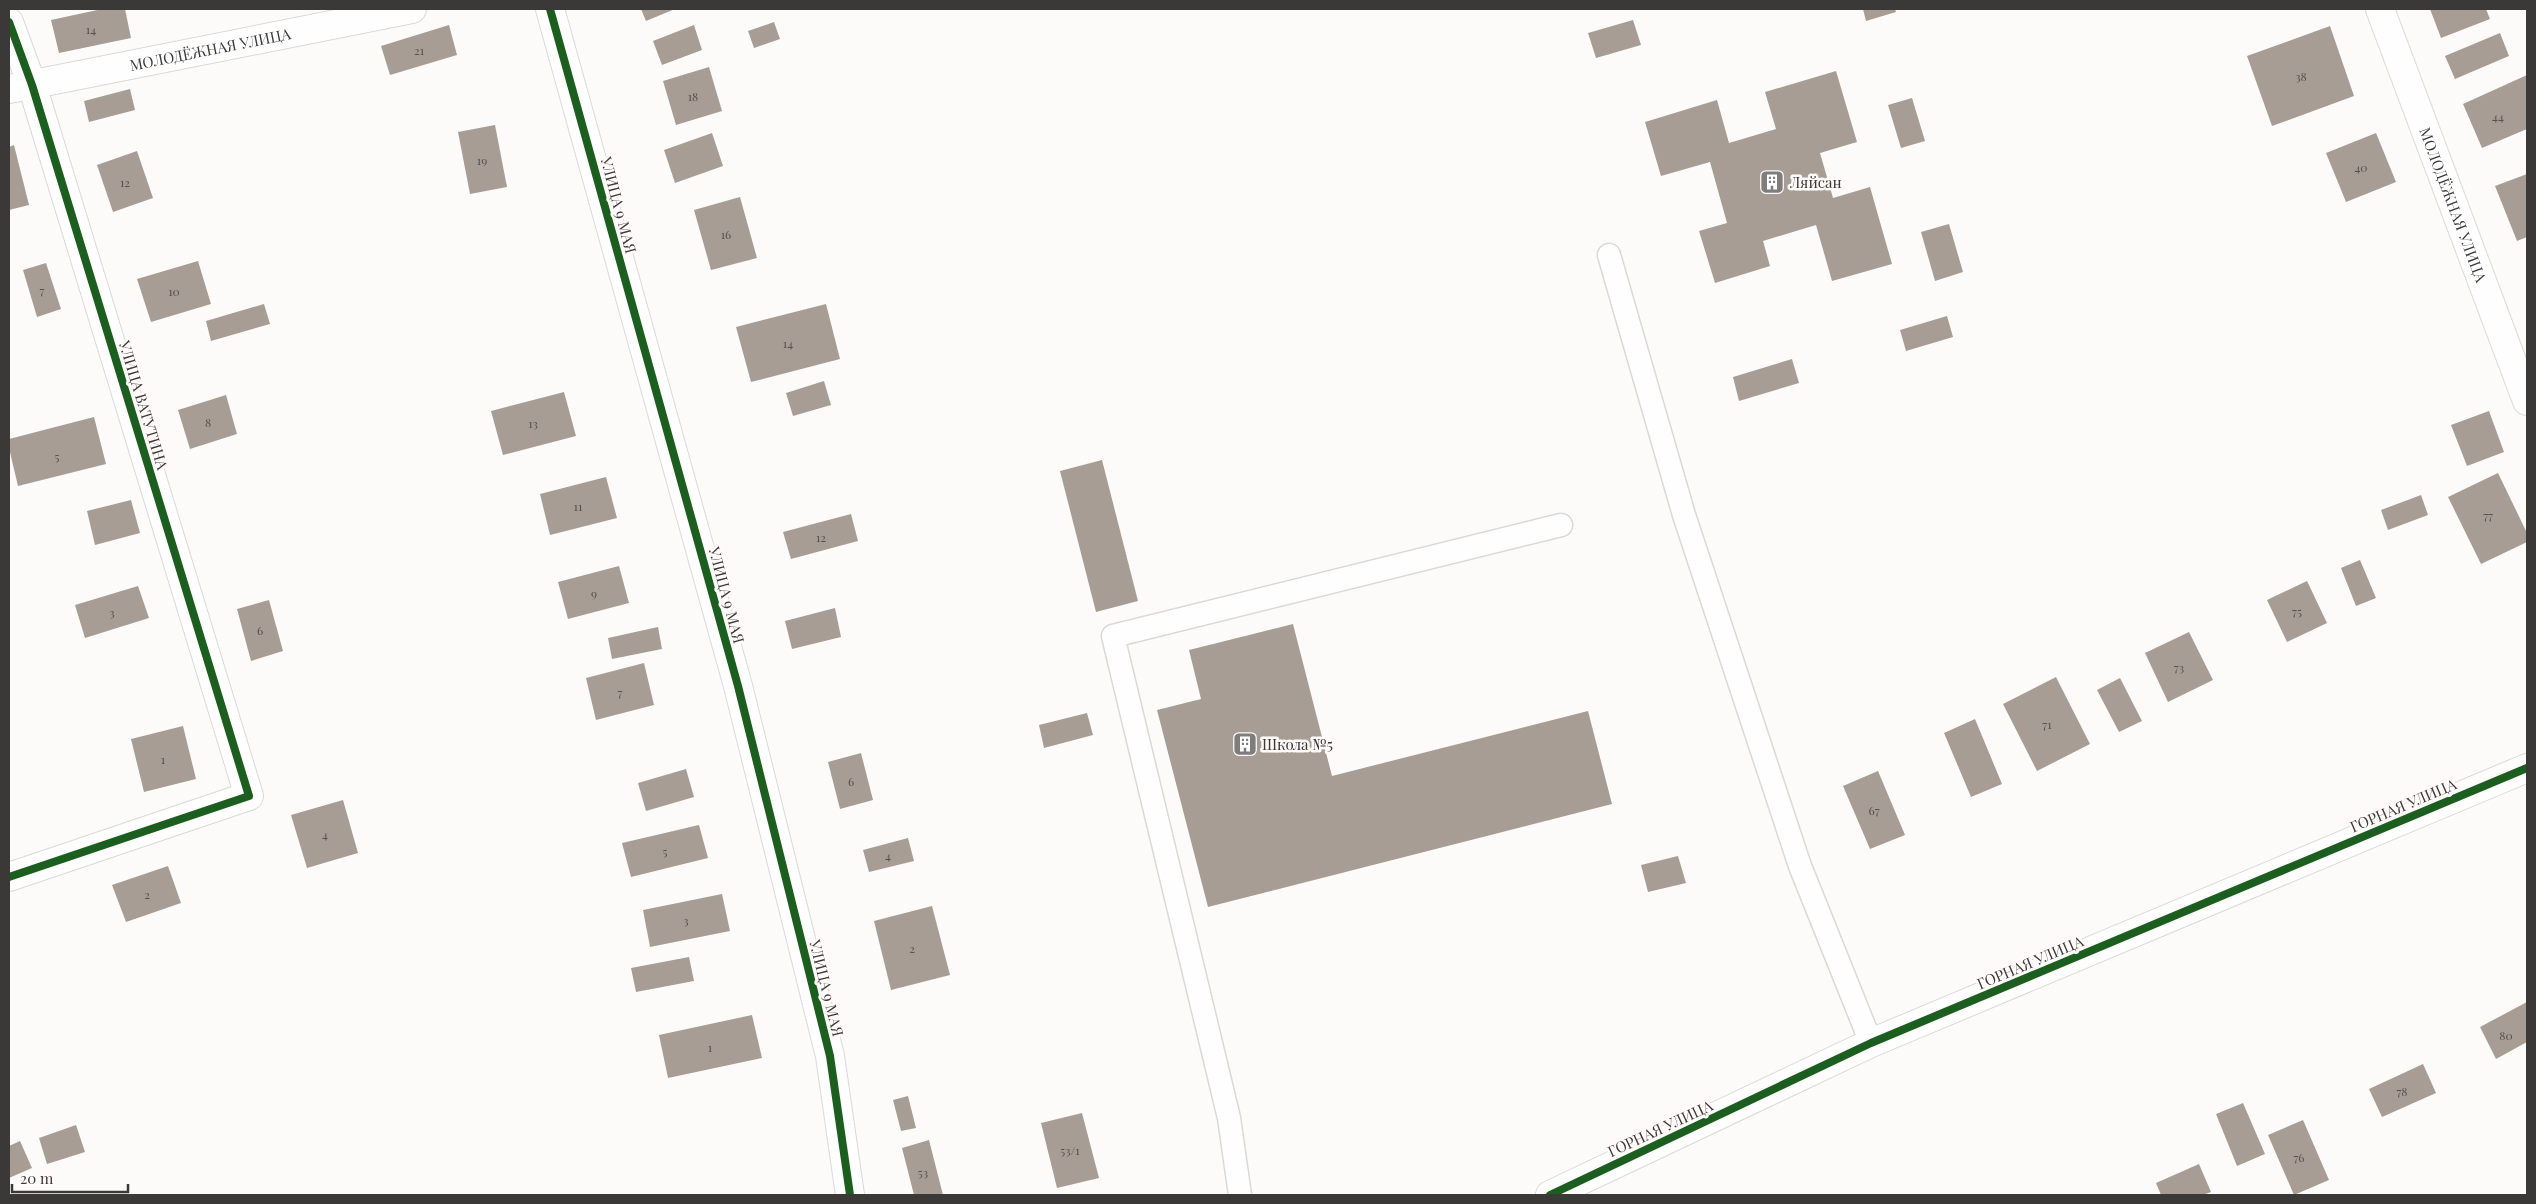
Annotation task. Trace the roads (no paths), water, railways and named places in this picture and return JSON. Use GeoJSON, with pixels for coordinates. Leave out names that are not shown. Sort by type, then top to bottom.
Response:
{"type":"FeatureCollection","features":[{"type":"Feature","properties":{"kind":"street","name":"МОЛОДЁЖНАЯ УЛИЦА"},"geometry":{"type":"LineString","coordinates":[[20,87],[412,9]]}},
{"type":"Feature","properties":{"kind":"street","name":"УЛИЦА 9 МАЯ"},"geometry":{"type":"LineString","coordinates":[[550,9],[738,686],[830,1056],[850,1195]]}},
{"type":"Feature","properties":{"kind":"street","name":"МОЛОДЁЖНАЯ УЛИЦА"},"geometry":{"type":"LineString","coordinates":[[2380,9],[2527,401]]}},
{"type":"Feature","properties":{"kind":"street","name":"УЛИЦА ВАТУТИНА"},"geometry":{"type":"LineString","coordinates":[[9,22],[20,87],[249,796],[9,877]]}},
{"type":"Feature","properties":{"kind":"street","name":"ГОРНАЯ УЛИЦА"},"geometry":{"type":"LineString","coordinates":[[1550,1195],[1871,1044],[2527,768]]}},
{"type":"Feature","properties":{"kind":"lane"},"geometry":{"type":"LineString","coordinates":[[1609,255],[1684,515],[1800,866],[1871,1044]]}},
{"type":"Feature","properties":{"kind":"lane"},"geometry":{"type":"LineString","coordinates":[[1240,1195],[1229,1118],[1113,636],[1561,525]]}},
{"type":"Feature","properties":{"kind":"place","name":"Ляйсан"},"geometry":{"type":"Point","coordinates":[1772,182]}},
{"type":"Feature","properties":{"kind":"place","name":"Школа №5"},"geometry":{"type":"Point","coordinates":[1245,744]}}]}
